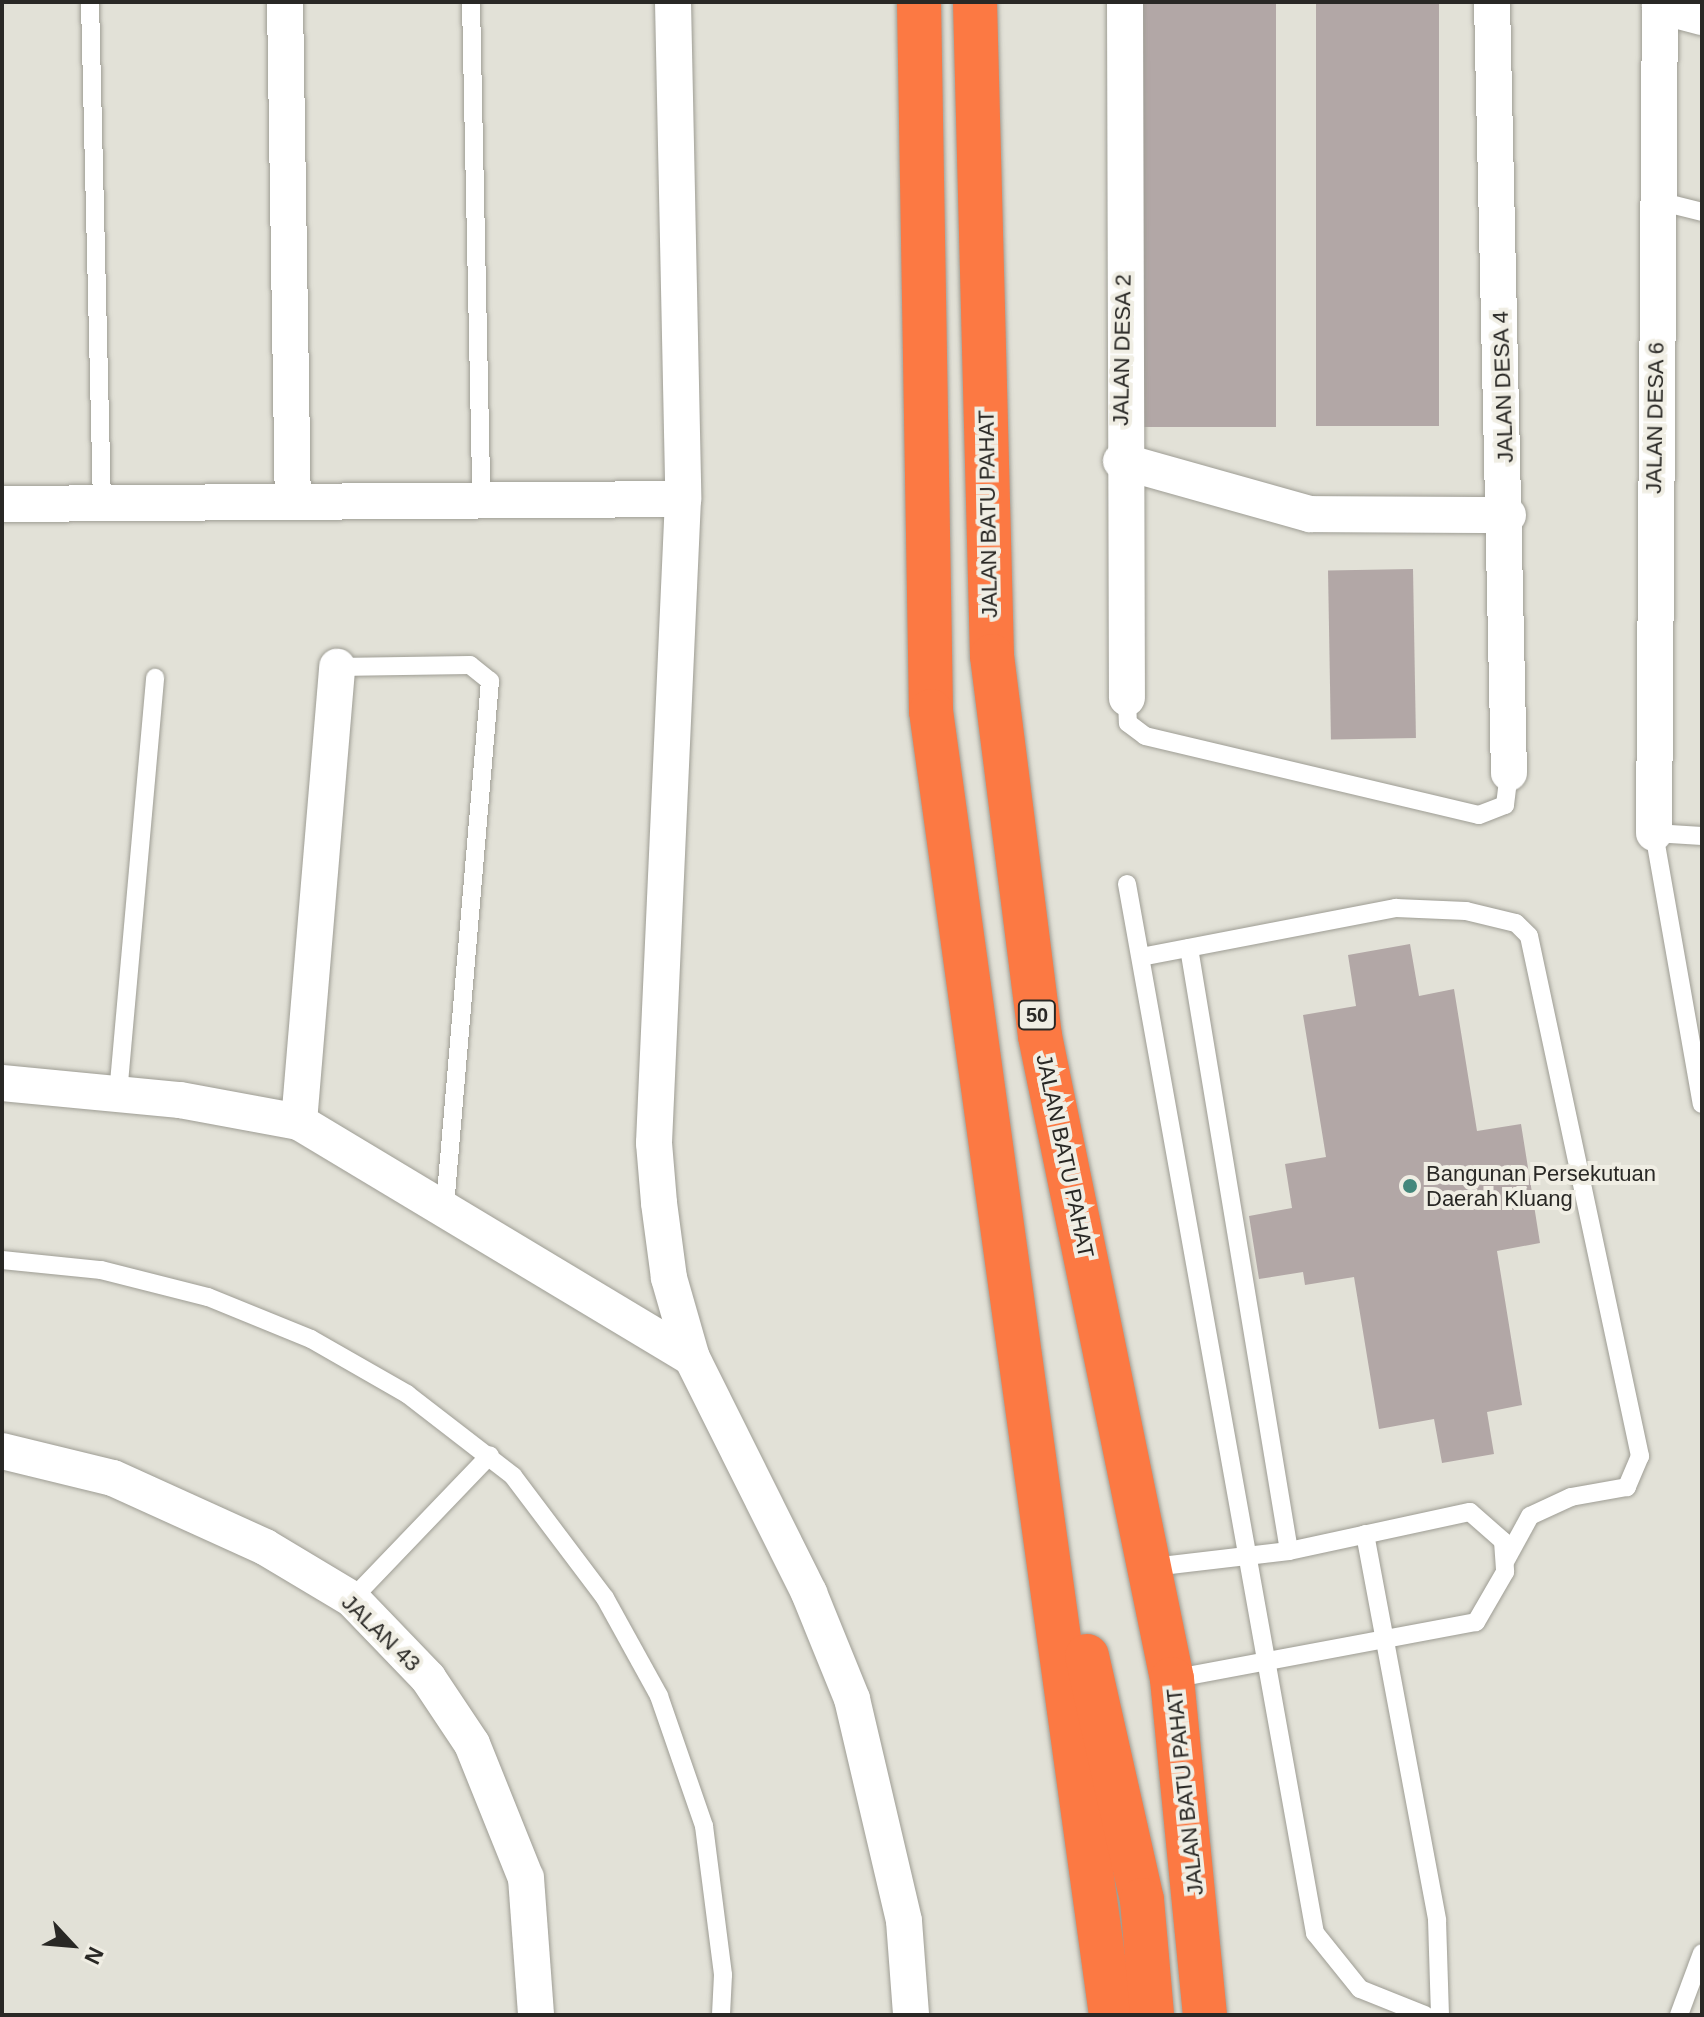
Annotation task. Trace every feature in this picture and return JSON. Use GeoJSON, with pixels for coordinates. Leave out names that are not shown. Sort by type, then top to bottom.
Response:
{"type":"FeatureCollection","features":[{"type":"Feature","properties":{"kind":"highway"},"geometry":{"type":"LineString","coordinates":[[919,2],[931,711],[979,1092],[1051,1548],[1111,2015]]}},
{"type":"Feature","properties":{"kind":"highway","name":"JALAN BATU PAHAT"},"geometry":{"type":"LineString","coordinates":[[975,2],[992,656],[1040,1036],[1153,1567],[1172,1679],[1204,1956],[1205,2015]]}},
{"type":"Feature","properties":{"kind":"highway"},"geometry":{"type":"LineString","coordinates":[[1051,1548],[1104,1709],[1142,1900],[1152,2015]]}},
{"type":"Feature","properties":{"kind":"highway"},"geometry":{"type":"LineString","coordinates":[[1204,1956],[1228,2015]]}},
{"type":"Feature","properties":{"kind":"street"},"geometry":{"type":"LineString","coordinates":[[285,2],[293,501]]}},
{"type":"Feature","properties":{"kind":"street"},"geometry":{"type":"LineString","coordinates":[[673,2],[683,499],[654,1143],[669,1278],[692,1358],[809,1593],[852,1699],[904,1921],[911,2015]]}},
{"type":"Feature","properties":{"kind":"street","name":"JALAN DESA 2"},"geometry":{"type":"LineString","coordinates":[[1125,2],[1121,461],[1127,698]]}},
{"type":"Feature","properties":{"kind":"street","name":"JALAN DESA 4"},"geometry":{"type":"LineString","coordinates":[[1492,2],[1508,515],[1509,773]]}},
{"type":"Feature","properties":{"kind":"street"},"geometry":{"type":"LineString","coordinates":[[1660,4],[1702,17]]}},
{"type":"Feature","properties":{"kind":"street","name":"JALAN DESA 6"},"geometry":{"type":"LineString","coordinates":[[1654,833],[1660,4]]}},
{"type":"Feature","properties":{"kind":"street"},"geometry":{"type":"LineString","coordinates":[[1121,461],[1310,514],[1508,515]]}},
{"type":"Feature","properties":{"kind":"street"},"geometry":{"type":"LineString","coordinates":[[2,504],[102,505],[481,497],[683,499]]}},
{"type":"Feature","properties":{"kind":"street"},"geometry":{"type":"LineString","coordinates":[[299,1122],[337,667]]}},
{"type":"Feature","properties":{"kind":"street"},"geometry":{"type":"LineString","coordinates":[[2,1083],[118,1094],[299,1122],[445,1206],[692,1358]]}},
{"type":"Feature","properties":{"kind":"street","name":"JALAN 43"},"geometry":{"type":"LineString","coordinates":[[2,1451],[113,1478],[185,1506],[352,1599],[428,1678],[472,1744],[500,1805],[526,1878],[536,2015]]}},
{"type":"Feature","properties":{"kind":"lane"},"geometry":{"type":"LineString","coordinates":[[90,2],[102,505]]}},
{"type":"Feature","properties":{"kind":"lane"},"geometry":{"type":"LineString","coordinates":[[471,2],[481,497]]}},
{"type":"Feature","properties":{"kind":"lane"},"geometry":{"type":"LineString","coordinates":[[1658,201],[1702,212]]}},
{"type":"Feature","properties":{"kind":"lane"},"geometry":{"type":"LineString","coordinates":[[337,667],[470,665],[490,681],[445,1206]]}},
{"type":"Feature","properties":{"kind":"lane"},"geometry":{"type":"LineString","coordinates":[[118,1094],[155,678]]}},
{"type":"Feature","properties":{"kind":"lane"},"geometry":{"type":"LineString","coordinates":[[1127,698],[1128,723],[1145,736],[1479,815],[1505,805],[1509,773]]}},
{"type":"Feature","properties":{"kind":"lane"},"geometry":{"type":"LineString","coordinates":[[1702,836],[1654,833],[1702,1104]]}},
{"type":"Feature","properties":{"kind":"lane"},"geometry":{"type":"LineString","coordinates":[[1127,884],[1252,1555],[1315,1933],[1360,1989],[1425,2015]]}},
{"type":"Feature","properties":{"kind":"lane"},"geometry":{"type":"LineString","coordinates":[[1141,957],[1396,908],[1466,911],[1516,923],[1529,936],[1640,1456],[1627,1487],[1571,1497],[1530,1516],[1506,1560],[1495,1599],[1476,1622],[1172,1679]]}},
{"type":"Feature","properties":{"kind":"lane"},"geometry":{"type":"LineString","coordinates":[[1189,948],[1289,1551]]}},
{"type":"Feature","properties":{"kind":"lane"},"geometry":{"type":"LineString","coordinates":[[2,1260],[101,1270],[208,1297],[311,1339],[407,1394],[490,1455],[605,1598],[659,1696],[704,1826],[723,1975],[721,2015]]}},
{"type":"Feature","properties":{"kind":"lane"},"geometry":{"type":"LineString","coordinates":[[352,1599],[490,1455]]}},
{"type":"Feature","properties":{"kind":"lane"},"geometry":{"type":"LineString","coordinates":[[1153,1567],[1289,1551],[1470,1512],[1497,1533],[1506,1560]]}},
{"type":"Feature","properties":{"kind":"lane"},"geometry":{"type":"LineString","coordinates":[[1365,1534],[1437,1920],[1440,2015]]}},
{"type":"Feature","properties":{"kind":"lane"},"geometry":{"type":"LineString","coordinates":[[1679,2015],[1702,1953]]}},
{"type":"Feature","properties":{"kind":"building"},"geometry":{"type":"Polygon","coordinates":[[[1142,2],[1276,2],[1276,427],[1142,427],[1142,2]]]}},
{"type":"Feature","properties":{"kind":"building"},"geometry":{"type":"Polygon","coordinates":[[[1316,2],[1439,2],[1439,426],[1316,426],[1316,2]]]}},
{"type":"Feature","properties":{"kind":"building"},"geometry":{"type":"Polygon","coordinates":[[[1413,569],[1416,738],[1331,739],[1328,570],[1413,569]]]}},
{"type":"Feature","properties":{"kind":"building","name":"Bangunan Persekutuan Daerah Kluang"},"geometry":{"type":"Polygon","coordinates":[[[1410,944],[1419,996],[1454,989],[1477,1131],[1521,1124],[1540,1243],[1497,1251],[1522,1405],[1487,1412],[1494,1454],[1442,1463],[1434,1419],[1379,1429],[1354,1277],[1305,1285],[1303,1272],[1259,1279],[1249,1216],[1292,1208],[1285,1164],[1326,1157],[1303,1015],[1356,1006],[1348,955],[1410,944]]]}},
{"type":"Feature","properties":{"kind":"place","name":"Bangunan Persekutuan Daerah Kluang"},"geometry":{"type":"Point","coordinates":[1410,1186]}}]}
